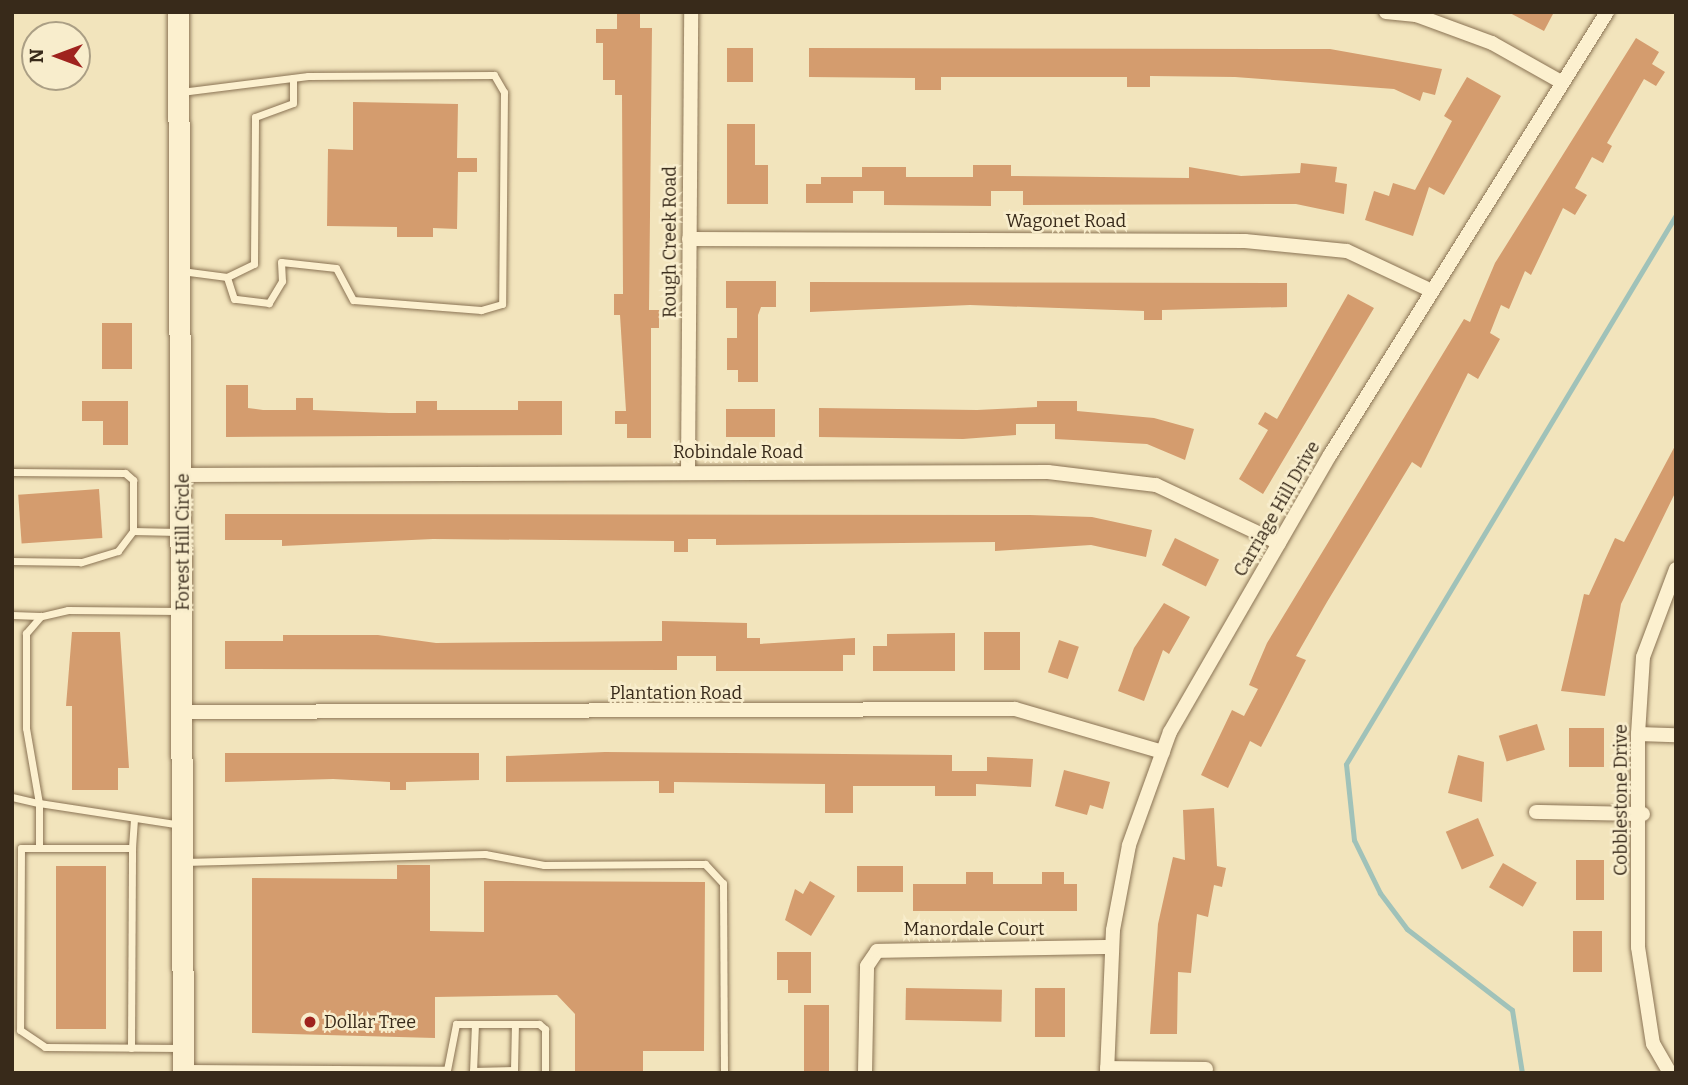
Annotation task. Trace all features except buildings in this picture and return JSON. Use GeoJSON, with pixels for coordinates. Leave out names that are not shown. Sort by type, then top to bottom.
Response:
{"type":"FeatureCollection","features":[{"type":"Feature","properties":{"kind":"street","name":"Forest Hill Circle"},"geometry":{"type":"LineString","coordinates":[[178,12],[183,532],[183,1063]]}},
{"type":"Feature","properties":{"kind":"street","name":"Rough Creek Road"},"geometry":{"type":"LineString","coordinates":[[688,471],[691,12]]}},
{"type":"Feature","properties":{"kind":"street"},"geometry":{"type":"LineString","coordinates":[[1386,12],[1416,15],[1492,43],[1563,83]]}},
{"type":"Feature","properties":{"kind":"street","name":"Carriage Hill Drive"},"geometry":{"type":"LineString","coordinates":[[1107,1070],[1112,947],[1129,845],[1163,752],[1279,543],[1607,12]]}},
{"type":"Feature","properties":{"kind":"street","name":"Wagonet Road"},"geometry":{"type":"LineString","coordinates":[[689,239],[1245,241],[1347,251],[1433,291]]}},
{"type":"Feature","properties":{"kind":"street","name":"Robindale Road"},"geometry":{"type":"LineString","coordinates":[[182,475],[688,471],[1106,477],[1192,498],[1279,543]]}},
{"type":"Feature","properties":{"kind":"street","name":"Cobblestone Drive"},"geometry":{"type":"LineString","coordinates":[[1670,1073],[1653,1044],[1644,1007],[1638,947],[1643,814],[1638,734],[1643,657],[1676,569]]}},
{"type":"Feature","properties":{"kind":"street","name":"Plantation Road"},"geometry":{"type":"LineString","coordinates":[[183,712],[1015,709],[1163,752]]}},
{"type":"Feature","properties":{"kind":"street"},"geometry":{"type":"LineString","coordinates":[[1638,734],[1676,735]]}},
{"type":"Feature","properties":{"kind":"street"},"geometry":{"type":"LineString","coordinates":[[1536,812],[1643,814]]}},
{"type":"Feature","properties":{"kind":"street","name":"Manordale Court"},"geometry":{"type":"LineString","coordinates":[[865,1073],[867,966],[877,950],[1112,947]]}},
{"type":"Feature","properties":{"kind":"street"},"geometry":{"type":"LineString","coordinates":[[1107,1070],[1206,1069]]}},
{"type":"Feature","properties":{"kind":"lane"},"geometry":{"type":"LineString","coordinates":[[179,92],[293,78],[494,75],[504,92],[502,304],[481,310],[353,300],[336,268],[281,262],[282,281],[269,303],[234,299],[227,277]]}},
{"type":"Feature","properties":{"kind":"lane"},"geometry":{"type":"LineString","coordinates":[[181,271],[227,277],[254,264],[255,117],[293,103],[293,78]]}},
{"type":"Feature","properties":{"kind":"lane"},"geometry":{"type":"LineString","coordinates":[[12,472],[125,473],[133,480],[133,531],[107,557],[12,561]]}},
{"type":"Feature","properties":{"kind":"lane"},"geometry":{"type":"LineString","coordinates":[[133,531],[183,532]]}},
{"type":"Feature","properties":{"kind":"lane"},"geometry":{"type":"LineString","coordinates":[[12,615],[41,616],[68,610],[183,611]]}},
{"type":"Feature","properties":{"kind":"lane"},"geometry":{"type":"LineString","coordinates":[[39,848],[39,803],[26,728],[26,644],[31,624],[41,616]]}},
{"type":"Feature","properties":{"kind":"lane"},"geometry":{"type":"LineString","coordinates":[[12,797],[183,825]]}},
{"type":"Feature","properties":{"kind":"lane"},"geometry":{"type":"LineString","coordinates":[[131,1048],[134,818]]}},
{"type":"Feature","properties":{"kind":"lane"},"geometry":{"type":"LineString","coordinates":[[132,848],[21,848],[20,1030],[45,1047],[131,1048],[183,1063],[355,1071],[439,1071],[451,1066],[453,1026],[543,1025],[545,1073]]}},
{"type":"Feature","properties":{"kind":"lane"},"geometry":{"type":"LineString","coordinates":[[183,863],[485,854],[544,865],[705,864],[723,883],[724,1073]]}},
{"type":"Feature","properties":{"kind":"lane"},"geometry":{"type":"LineString","coordinates":[[475,1024],[473,1071],[514,1070],[515,1024]]}},
{"type":"Feature","properties":{"kind":"waterway"},"geometry":{"type":"LineString","coordinates":[[1522,1073],[1512,1010],[1407,929],[1380,893],[1354,840],[1346,764],[1676,215]]}},
{"type":"Feature","properties":{"kind":"place","name":"Dollar Tree"},"geometry":{"type":"Point","coordinates":[310,1022]}}]}
